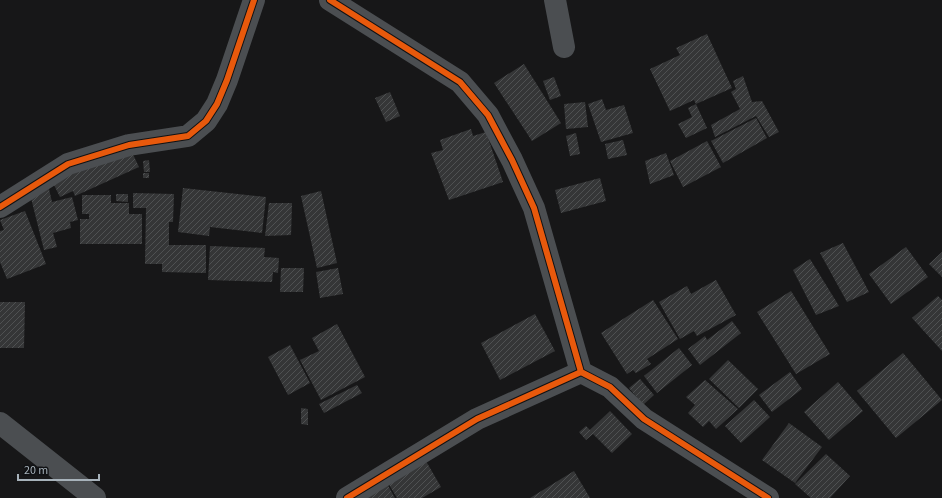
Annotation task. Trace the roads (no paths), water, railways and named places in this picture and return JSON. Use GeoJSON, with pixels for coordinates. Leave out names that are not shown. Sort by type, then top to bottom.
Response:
{"type":"FeatureCollection","features":[{"type":"Feature","properties":{"kind":"street"},"geometry":{"type":"LineString","coordinates":[[0,207],[68,164],[129,145],[188,136],[206,121],[217,104],[227,80],[254,0]]}},
{"type":"Feature","properties":{"kind":"street"},"geometry":{"type":"LineString","coordinates":[[330,0],[460,82],[488,115],[512,160],[534,208],[581,372],[610,387],[644,419],[768,498]]}},
{"type":"Feature","properties":{"kind":"street"},"geometry":{"type":"LineString","coordinates":[[555,0],[564,47]]}},
{"type":"Feature","properties":{"kind":"street"},"geometry":{"type":"LineString","coordinates":[[347,498],[477,419],[581,372]]}},
{"type":"Feature","properties":{"kind":"street"},"geometry":{"type":"LineString","coordinates":[[0,423],[95,498]]}}]}
